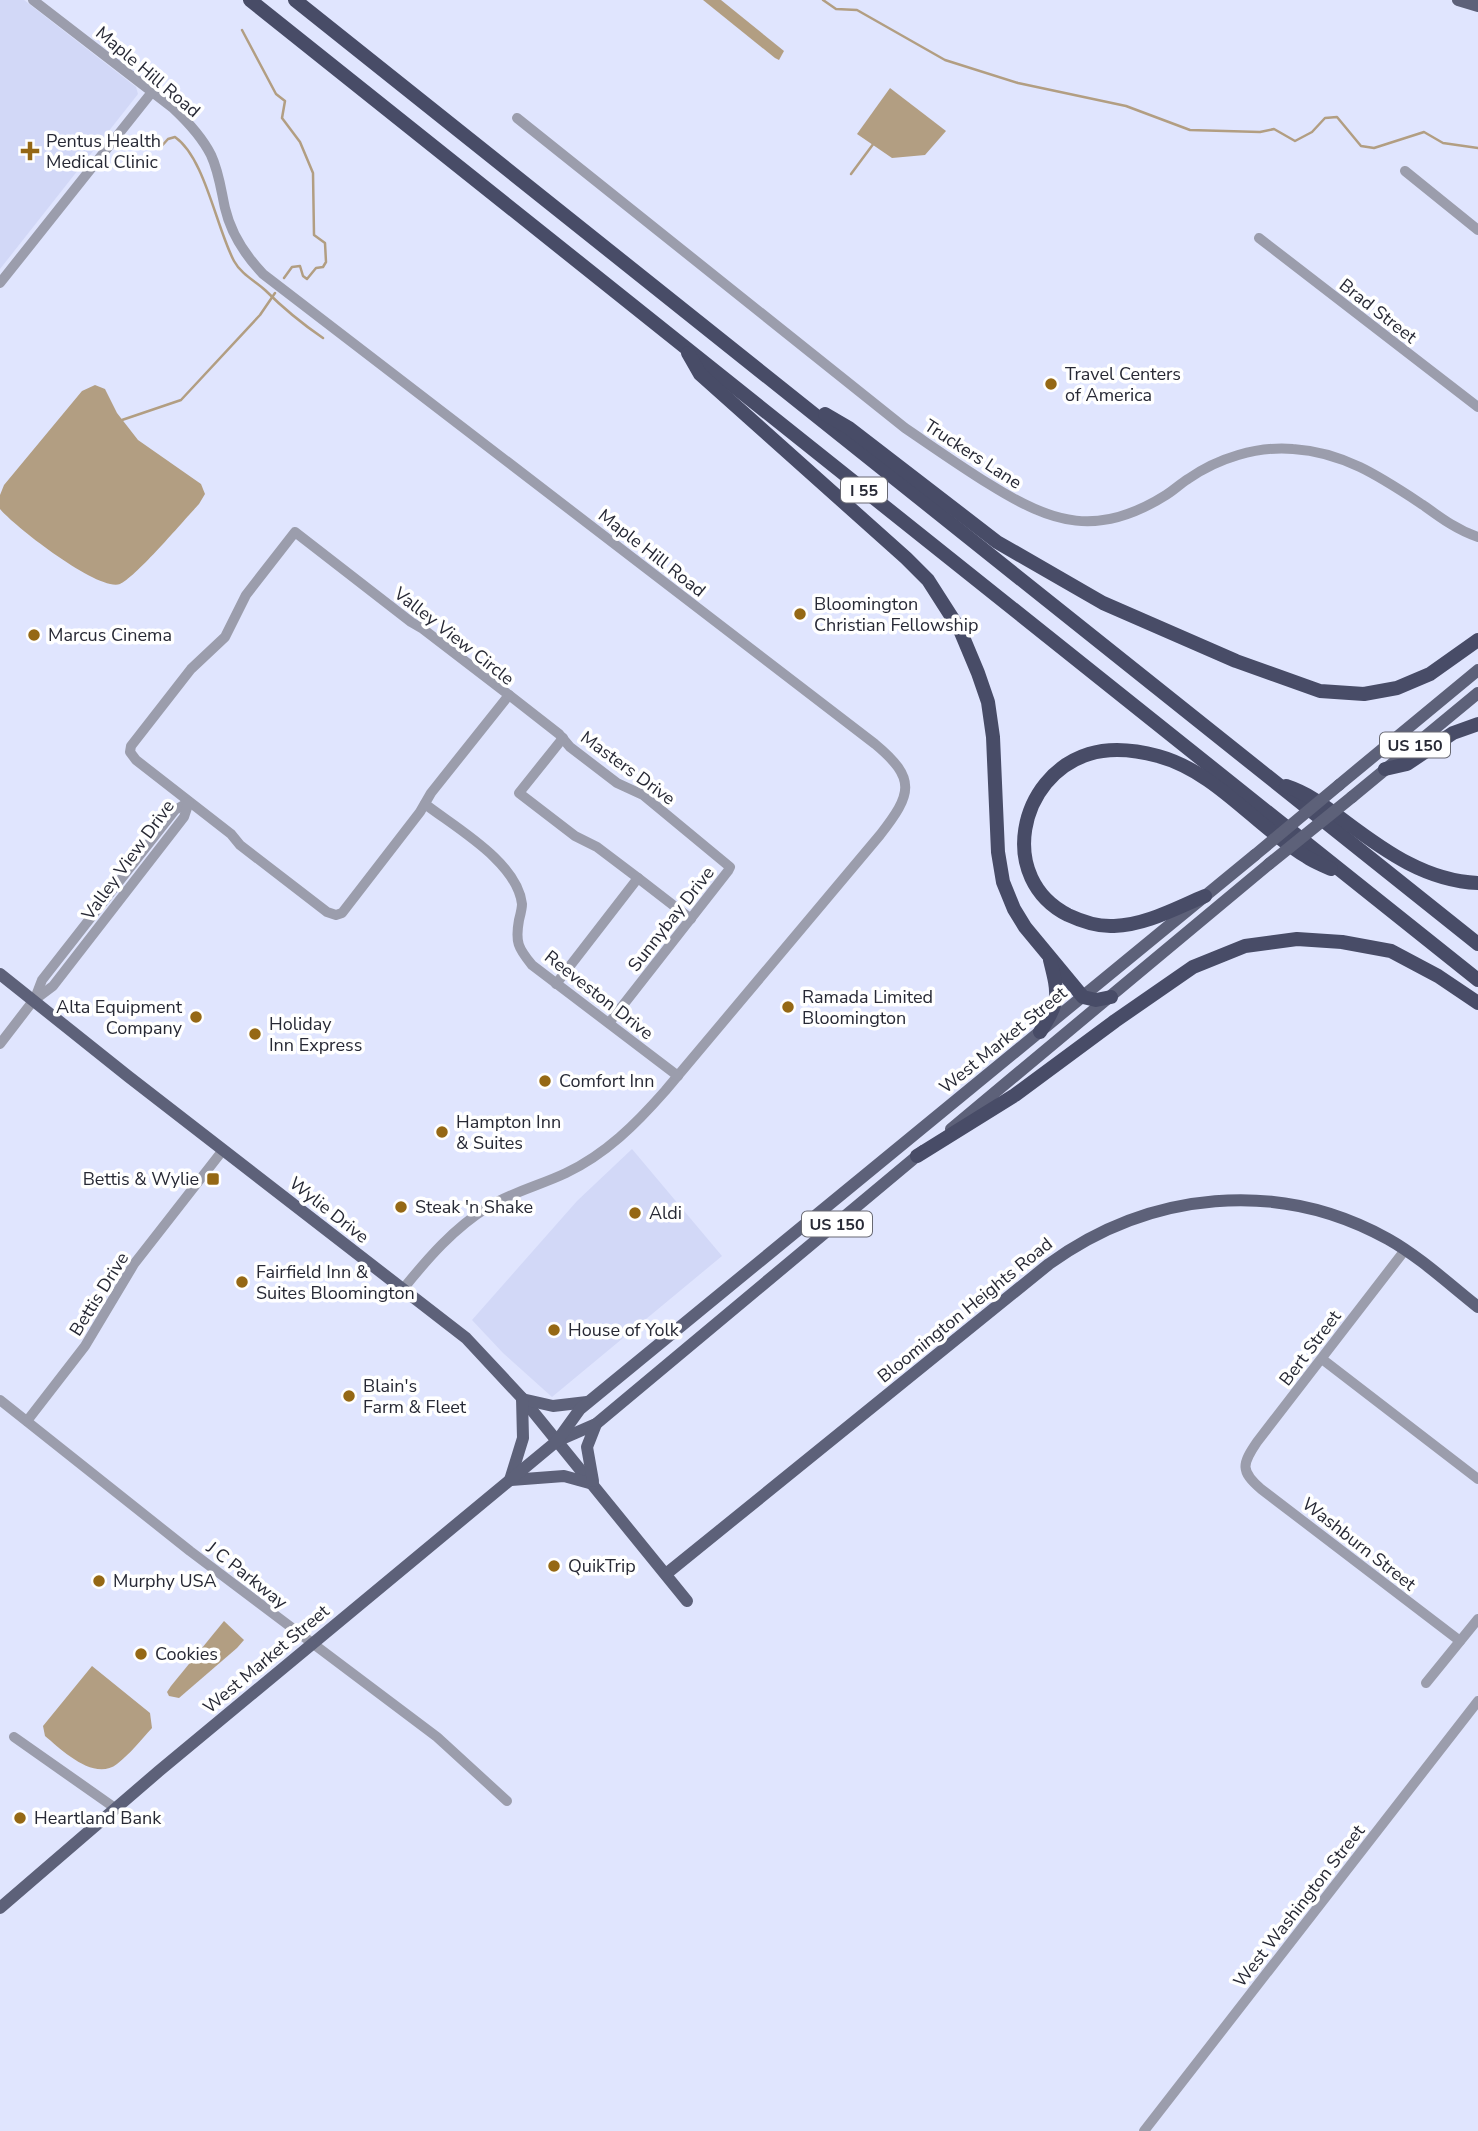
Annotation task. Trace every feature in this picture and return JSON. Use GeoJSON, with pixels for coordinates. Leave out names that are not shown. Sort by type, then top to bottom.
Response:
{"type":"FeatureCollection","features":[{"type":"Feature","properties":{"kind":"highway","name":"I 55"},"geometry":{"type":"LineString","coordinates":[[250,0],[1478,980]]}},
{"type":"Feature","properties":{"kind":"highway","name":"I 55"},"geometry":{"type":"LineString","coordinates":[[295,0],[1478,944]]}},
{"type":"Feature","properties":{"kind":"highway"},"geometry":{"type":"LineString","coordinates":[[684,346],[700,374],[848,504],[928,580],[960,631],[988,702],[993,737],[999,852],[1003,882],[1014,909],[1025,927],[1083,997],[1096,1000],[1111,997]]}},
{"type":"Feature","properties":{"kind":"highway"},"geometry":{"type":"LineString","coordinates":[[786,392],[849,428],[1010,550],[1103,603],[1236,661],[1320,691],[1364,694],[1414,682],[1478,640]]}},
{"type":"Feature","properties":{"kind":"highway"},"geometry":{"type":"LineString","coordinates":[[1385,769],[1407,764],[1453,733],[1478,724]]}},
{"type":"Feature","properties":{"kind":"highway"},"geometry":{"type":"LineString","coordinates":[[1205,896],[1149,920],[1115,926],[1094,925],[1060,911],[1036,885],[1026,860],[1023,842],[1030,810],[1046,782],[1061,768],[1091,753],[1123,750],[1159,756],[1202,777],[1306,857],[1353,880]]}},
{"type":"Feature","properties":{"kind":"highway"},"geometry":{"type":"LineString","coordinates":[[1274,781],[1307,793],[1403,862],[1424,872],[1478,883]]}},
{"type":"Feature","properties":{"kind":"highway"},"geometry":{"type":"LineString","coordinates":[[918,1156],[1015,1095],[1194,967],[1245,946],[1297,939],[1342,942],[1391,951],[1438,976],[1478,1003]]}},
{"type":"Feature","properties":{"kind":"highway"},"geometry":{"type":"LineString","coordinates":[[1040,1032],[1057,1002],[1057,989],[1048,956]]}},
{"type":"Feature","properties":{"kind":"main road"},"geometry":{"type":"LineString","coordinates":[[1458,0],[1478,6]]}},
{"type":"Feature","properties":{"kind":"main road","name":"West Market Street"},"geometry":{"type":"LineString","coordinates":[[0,1908],[115,1808],[557,1441],[580,1409],[1478,670]]}},
{"type":"Feature","properties":{"kind":"main road","name":"West Market Street"},"geometry":{"type":"LineString","coordinates":[[557,1441],[596,1424],[1478,693]]}},
{"type":"Feature","properties":{"kind":"main road","name":"Wylie Drive"},"geometry":{"type":"LineString","coordinates":[[0,974],[466,1338],[522,1398],[687,1601]]}},
{"type":"Feature","properties":{"kind":"main road","name":"Bloomington Heights Road"},"geometry":{"type":"LineString","coordinates":[[666,1574],[1012,1292],[1065,1253],[1105,1229],[1160,1209],[1222,1200],[1261,1200],[1318,1211],[1388,1239],[1478,1307]]}},
{"type":"Feature","properties":{"kind":"main road"},"geometry":{"type":"LineString","coordinates":[[589,1402],[553,1406],[522,1398],[523,1438],[510,1480],[564,1476],[594,1485],[587,1447],[596,1424]]}},
{"type":"Feature","properties":{"kind":"street","name":"Maple Hill Road"},"geometry":{"type":"LineString","coordinates":[[33,0],[185,120],[206,147],[216,169],[233,232],[246,255],[262,274],[875,744],[891,757],[901,770],[905,792],[895,816],[678,1076],[629,1129],[583,1164],[487,1208],[455,1231],[403,1289]]}},
{"type":"Feature","properties":{"kind":"street"},"geometry":{"type":"LineString","coordinates":[[0,283],[152,92]]}},
{"type":"Feature","properties":{"kind":"street","name":"Truckers Lane"},"geometry":{"type":"LineString","coordinates":[[517,118],[905,428],[949,459],[1038,512],[1082,522],[1127,515],[1224,460],[1256,451],[1292,449],[1330,454],[1367,469],[1451,525],[1478,537]]}},
{"type":"Feature","properties":{"kind":"street"},"geometry":{"type":"LineString","coordinates":[[1405,171],[1478,230]]}},
{"type":"Feature","properties":{"kind":"street","name":"Brad Street"},"geometry":{"type":"LineString","coordinates":[[1259,238],[1478,407]]}},
{"type":"Feature","properties":{"kind":"street","name":"Valley View Circle"},"geometry":{"type":"LineString","coordinates":[[295,532],[509,695],[438,784],[342,913],[332,915],[240,845],[231,834],[189,802],[136,760],[130,752],[131,746],[191,669],[225,637],[246,595],[295,532]]}},
{"type":"Feature","properties":{"kind":"street","name":"Masters Drive"},"geometry":{"type":"LineString","coordinates":[[509,695],[563,738],[570,747],[617,783],[643,795],[730,867]]}},
{"type":"Feature","properties":{"kind":"street"},"geometry":{"type":"LineString","coordinates":[[563,738],[519,793],[575,836],[597,847],[691,919]]}},
{"type":"Feature","properties":{"kind":"street","name":"Valley View Drive"},"geometry":{"type":"LineString","coordinates":[[0,1044],[33,1002],[53,986],[184,817],[189,802]]}},
{"type":"Feature","properties":{"kind":"street","name":"Reeveston Drive"},"geometry":{"type":"LineString","coordinates":[[425,804],[498,860],[515,883],[522,905],[516,937],[522,953],[556,984],[678,1076]]}},
{"type":"Feature","properties":{"kind":"street","name":"Sunnybay Drive"},"geometry":{"type":"LineString","coordinates":[[609,1023],[730,867]]}},
{"type":"Feature","properties":{"kind":"street"},"geometry":{"type":"LineString","coordinates":[[556,984],[638,878]]}},
{"type":"Feature","properties":{"kind":"street","name":"Bettis Drive"},"geometry":{"type":"LineString","coordinates":[[27,1421],[85,1346],[134,1264],[223,1150]]}},
{"type":"Feature","properties":{"kind":"street","name":"Bert Street"},"geometry":{"type":"LineString","coordinates":[[1245,1467],[1247,1457],[1256,1442],[1405,1250]]}},
{"type":"Feature","properties":{"kind":"street"},"geometry":{"type":"LineString","coordinates":[[1322,1359],[1478,1479]]}},
{"type":"Feature","properties":{"kind":"street","name":"J C Parkway"},"geometry":{"type":"LineString","coordinates":[[0,1400],[312,1644],[437,1737],[507,1801]]}},
{"type":"Feature","properties":{"kind":"street","name":"Washburn Street"},"geometry":{"type":"LineString","coordinates":[[1245,1467],[1252,1481],[1261,1489],[1460,1641]]}},
{"type":"Feature","properties":{"kind":"street"},"geometry":{"type":"LineString","coordinates":[[1426,1683],[1478,1619]]}},
{"type":"Feature","properties":{"kind":"street","name":"West Washington Street"},"geometry":{"type":"LineString","coordinates":[[1144,2131],[1478,1701]]}},
{"type":"Feature","properties":{"kind":"street"},"geometry":{"type":"LineString","coordinates":[[14,1737],[115,1808]]}},
{"type":"Feature","properties":{"kind":"shaded area"},"geometry":{"type":"Polygon","coordinates":[[[0,0],[24,0],[136,87],[138,94],[0,269],[0,0]]]}},
{"type":"Feature","properties":{"kind":"shaded area"},"geometry":{"type":"Polygon","coordinates":[[[703,0],[721,0],[784,51],[779,60],[775,58],[703,0]]]}},
{"type":"Feature","properties":{"kind":"shaded area"},"geometry":{"type":"Polygon","coordinates":[[[890,88],[946,131],[925,155],[892,158],[857,134],[890,88]]]}},
{"type":"Feature","properties":{"kind":"shaded area"},"geometry":{"type":"Polygon","coordinates":[[[95,385],[105,389],[117,413],[138,440],[201,484],[205,494],[160,547],[120,584],[109,584],[77,569],[39,543],[0,509],[0,495],[4,485],[82,391],[95,385]]]}},
{"type":"Feature","properties":{"kind":"shaded area"},"geometry":{"type":"Polygon","coordinates":[[[632,1149],[722,1256],[552,1397],[503,1353],[472,1320],[577,1201],[632,1149]]]}},
{"type":"Feature","properties":{"kind":"shaded area"},"geometry":{"type":"Polygon","coordinates":[[[224,1621],[244,1640],[179,1698],[169,1696],[167,1692],[171,1686],[224,1621]]]}},
{"type":"Feature","properties":{"kind":"shaded area"},"geometry":{"type":"Polygon","coordinates":[[[92,1666],[150,1713],[152,1728],[126,1756],[108,1769],[89,1767],[69,1756],[45,1736],[43,1726],[92,1666]]]}},
{"type":"Feature","properties":{"kind":"waterway"},"geometry":{"type":"LineString","coordinates":[[823,0],[836,9],[857,10],[945,60],[1018,83],[1126,106],[1190,130],[1260,132],[1274,129],[1295,141],[1312,132],[1325,118],[1337,117],[1361,146],[1374,148],[1424,132],[1443,143],[1478,148]]}},
{"type":"Feature","properties":{"kind":"waterway"},"geometry":{"type":"LineString","coordinates":[[242,30],[276,94],[285,101],[282,118],[300,142],[313,173],[314,235],[325,243],[326,262],[323,267],[316,268],[307,279],[300,266],[292,267],[284,278]]}},
{"type":"Feature","properties":{"kind":"waterway"},"geometry":{"type":"LineString","coordinates":[[155,146],[159,149],[168,139],[175,137],[185,147],[202,176],[237,266],[293,316],[323,338]]}},
{"type":"Feature","properties":{"kind":"waterway"},"geometry":{"type":"LineString","coordinates":[[851,174],[874,143]]}},
{"type":"Feature","properties":{"kind":"waterway"},"geometry":{"type":"LineString","coordinates":[[122,420],[181,400],[260,315],[275,293]]}},
{"type":"Feature","properties":{"kind":"place","name":"Pentus Health Medical Clinic"},"geometry":{"type":"Point","coordinates":[30,151]}},
{"type":"Feature","properties":{"kind":"place","name":"Travel Centers of America"},"geometry":{"type":"Point","coordinates":[1051,384]}},
{"type":"Feature","properties":{"kind":"place","name":"Bloomington Christian Fellowship"},"geometry":{"type":"Point","coordinates":[800,614]}},
{"type":"Feature","properties":{"kind":"place","name":"Marcus Cinema"},"geometry":{"type":"Point","coordinates":[34,635]}},
{"type":"Feature","properties":{"kind":"place","name":"Ramada Limited Bloomington"},"geometry":{"type":"Point","coordinates":[788,1007]}},
{"type":"Feature","properties":{"kind":"place","name":"Alta Equipment Company"},"geometry":{"type":"Point","coordinates":[196,1017]}},
{"type":"Feature","properties":{"kind":"place","name":"Holiday Inn Express"},"geometry":{"type":"Point","coordinates":[255,1034]}},
{"type":"Feature","properties":{"kind":"place","name":"Comfort Inn"},"geometry":{"type":"Point","coordinates":[545,1081]}},
{"type":"Feature","properties":{"kind":"place","name":"Hampton Inn & Suites"},"geometry":{"type":"Point","coordinates":[442,1132]}},
{"type":"Feature","properties":{"kind":"place","name":"Bettis & Wylie"},"geometry":{"type":"Point","coordinates":[213,1179]}},
{"type":"Feature","properties":{"kind":"place","name":"Steak 'n Shake"},"geometry":{"type":"Point","coordinates":[401,1207]}},
{"type":"Feature","properties":{"kind":"place","name":"Aldi"},"geometry":{"type":"Point","coordinates":[635,1213]}},
{"type":"Feature","properties":{"kind":"place","name":"Fairfield Inn & Suites Bloomington"},"geometry":{"type":"Point","coordinates":[242,1282]}},
{"type":"Feature","properties":{"kind":"place","name":"House of Yolk"},"geometry":{"type":"Point","coordinates":[554,1330]}},
{"type":"Feature","properties":{"kind":"place","name":"Blain's Farm & Fleet"},"geometry":{"type":"Point","coordinates":[349,1396]}},
{"type":"Feature","properties":{"kind":"place","name":"QuikTrip"},"geometry":{"type":"Point","coordinates":[554,1566]}},
{"type":"Feature","properties":{"kind":"place","name":"Murphy USA"},"geometry":{"type":"Point","coordinates":[99,1581]}},
{"type":"Feature","properties":{"kind":"place","name":"Cookies"},"geometry":{"type":"Point","coordinates":[141,1654]}},
{"type":"Feature","properties":{"kind":"place","name":"Heartland Bank"},"geometry":{"type":"Point","coordinates":[20,1818]}}]}
